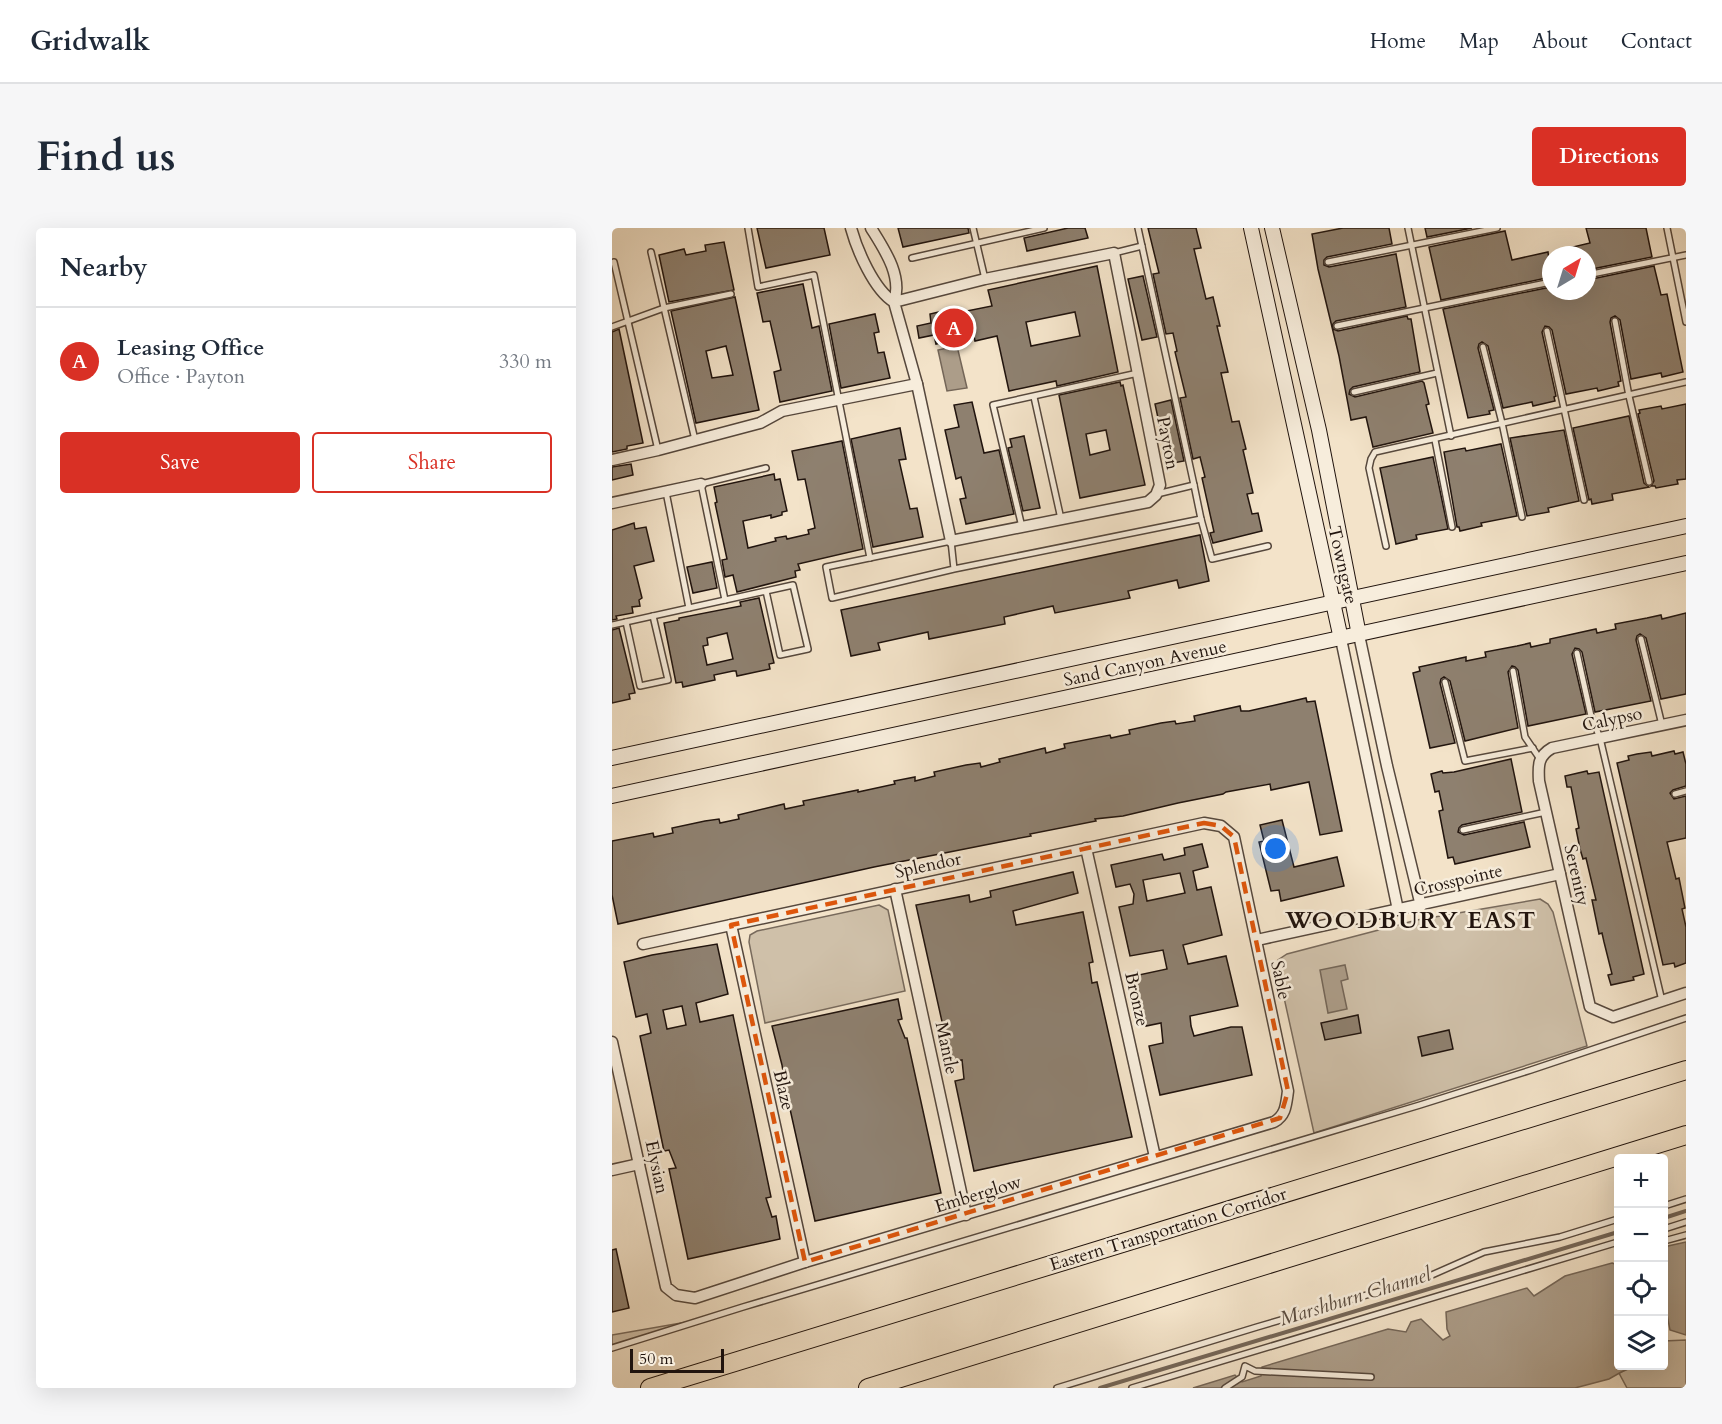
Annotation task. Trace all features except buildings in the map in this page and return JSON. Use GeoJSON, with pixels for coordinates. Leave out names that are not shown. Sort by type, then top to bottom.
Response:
{"type":"FeatureCollection","features":[{"type":"Feature","properties":{"kind":"highway"},"geometry":{"type":"LineString","coordinates":[[1630,1086],[1686,1064]]}},
{"type":"Feature","properties":{"kind":"highway","name":"Eastern Transportation Corridor"},"geometry":{"type":"LineString","coordinates":[[650,1388],[1686,1070]]}},
{"type":"Feature","properties":{"kind":"highway"},"geometry":{"type":"LineString","coordinates":[[868,1388],[1686,1135]]}},
{"type":"Feature","properties":{"kind":"main road","name":"Towngate"},"geometry":{"type":"LineString","coordinates":[[1251,228],[1341,639]]}},
{"type":"Feature","properties":{"kind":"main road","name":"Towngate"},"geometry":{"type":"LineString","coordinates":[[1272,228],[1319,430],[1359,635]]}},
{"type":"Feature","properties":{"kind":"main road","name":"Sand Canyon Avenue"},"geometry":{"type":"LineString","coordinates":[[612,758],[1686,525]]}},
{"type":"Feature","properties":{"kind":"main road","name":"Sand Canyon Avenue"},"geometry":{"type":"LineString","coordinates":[[612,796],[1686,564]]}},
{"type":"Feature","properties":{"kind":"street"},"geometry":{"type":"LineString","coordinates":[[851,228],[856,247],[884,296],[894,302],[985,279],[1114,253]]}},
{"type":"Feature","properties":{"kind":"street"},"geometry":{"type":"LineString","coordinates":[[871,228],[890,259],[898,291],[894,302],[917,384],[951,541]]}},
{"type":"Feature","properties":{"kind":"street","name":"Payton"},"geometry":{"type":"LineString","coordinates":[[951,541],[1148,502],[1156,495],[1160,485],[1114,253]]}},
{"type":"Feature","properties":{"kind":"street"},"geometry":{"type":"LineString","coordinates":[[612,460],[760,423],[782,411],[917,384]]}},
{"type":"Feature","properties":{"kind":"street"},"geometry":{"type":"LineString","coordinates":[[612,503],[701,483]]}},
{"type":"Feature","properties":{"kind":"street","name":"Towngate"},"geometry":{"type":"LineString","coordinates":[[1359,635],[1387,766],[1421,906]]}},
{"type":"Feature","properties":{"kind":"street","name":"Towngate"},"geometry":{"type":"LineString","coordinates":[[1341,639],[1398,910]]}},
{"type":"Feature","properties":{"kind":"street","name":"Calypso"},"geometry":{"type":"LineString","coordinates":[[1542,755],[1552,748],[1686,720]]}},
{"type":"Feature","properties":{"kind":"street","name":"Serenity"},"geometry":{"type":"LineString","coordinates":[[1542,755],[1538,765],[1539,781],[1590,1007],[1613,1017],[1662,1001]]}},
{"type":"Feature","properties":{"kind":"street","name":"Splendor"},"geometry":{"type":"LineString","coordinates":[[643,944],[1204,823],[1221,826]]}},
{"type":"Feature","properties":{"kind":"street","name":"Sable"},"geometry":{"type":"LineString","coordinates":[[1221,826],[1234,837],[1287,1091],[1285,1111]]}},
{"type":"Feature","properties":{"kind":"street","name":"Bronze"},"geometry":{"type":"LineString","coordinates":[[1086,848],[1155,1156]]}},
{"type":"Feature","properties":{"kind":"street","name":"Crosspointe"},"geometry":{"type":"LineString","coordinates":[[1257,940],[1560,874]]}},
{"type":"Feature","properties":{"kind":"street","name":"Mantle"},"geometry":{"type":"LineString","coordinates":[[895,889],[966,1215]]}},
{"type":"Feature","properties":{"kind":"street","name":"Blaze"},"geometry":{"type":"LineString","coordinates":[[731,925],[805,1262]]}},
{"type":"Feature","properties":{"kind":"street"},"geometry":{"type":"LineString","coordinates":[[1662,1001],[1686,993]]}},
{"type":"Feature","properties":{"kind":"street","name":"Elysian"},"geometry":{"type":"LineString","coordinates":[[612,1042],[666,1287],[676,1295]]}},
{"type":"Feature","properties":{"kind":"street","name":"Emberglow"},"geometry":{"type":"LineString","coordinates":[[676,1295],[695,1298],[805,1262],[1274,1122],[1285,1111]]}},
{"type":"Feature","properties":{"kind":"street"},"geometry":{"type":"LineString","coordinates":[[612,1170],[639,1164]]}},
{"type":"Feature","properties":{"kind":"lane"},"geometry":{"type":"LineString","coordinates":[[748,228],[758,287],[814,275],[870,558]]}},
{"type":"Feature","properties":{"kind":"lane"},"geometry":{"type":"LineString","coordinates":[[973,228],[985,279]]}},
{"type":"Feature","properties":{"kind":"lane"},"geometry":{"type":"LineString","coordinates":[[912,258],[1044,228]]}},
{"type":"Feature","properties":{"kind":"lane"},"geometry":{"type":"LineString","coordinates":[[1138,228],[1201,519],[1212,560],[1268,546]]}},
{"type":"Feature","properties":{"kind":"lane"},"geometry":{"type":"LineString","coordinates":[[1408,228],[1451,436]]}},
{"type":"Feature","properties":{"kind":"lane"},"geometry":{"type":"LineString","coordinates":[[1328,262],[1497,228]]}},
{"type":"Feature","properties":{"kind":"lane"},"geometry":{"type":"LineString","coordinates":[[1667,228],[1686,322]]}},
{"type":"Feature","properties":{"kind":"lane"},"geometry":{"type":"LineString","coordinates":[[1114,253],[1143,246]]}},
{"type":"Feature","properties":{"kind":"lane"},"geometry":{"type":"LineString","coordinates":[[651,252],[695,440]]}},
{"type":"Feature","properties":{"kind":"lane"},"geometry":{"type":"LineString","coordinates":[[1596,273],[1686,255]]}},
{"type":"Feature","properties":{"kind":"lane"},"geometry":{"type":"LineString","coordinates":[[614,262],[658,450]]}},
{"type":"Feature","properties":{"kind":"lane"},"geometry":{"type":"LineString","coordinates":[[1337,326],[1542,284]]}},
{"type":"Feature","properties":{"kind":"lane"},"geometry":{"type":"LineString","coordinates":[[612,327],[664,308],[731,294]]}},
{"type":"Feature","properties":{"kind":"lane"},"geometry":{"type":"LineString","coordinates":[[1615,321],[1649,482]]}},
{"type":"Feature","properties":{"kind":"lane"},"geometry":{"type":"LineString","coordinates":[[1547,331],[1584,500]]}},
{"type":"Feature","properties":{"kind":"lane"},"geometry":{"type":"LineString","coordinates":[[1483,347],[1522,517]]}},
{"type":"Feature","properties":{"kind":"lane"},"geometry":{"type":"LineString","coordinates":[[1022,527],[993,405],[1138,373]]}},
{"type":"Feature","properties":{"kind":"lane"},"geometry":{"type":"LineString","coordinates":[[1354,392],[1437,373]]}},
{"type":"Feature","properties":{"kind":"lane"},"geometry":{"type":"LineString","coordinates":[[1386,546],[1370,468],[1375,452],[1686,382]]}},
{"type":"Feature","properties":{"kind":"lane"},"geometry":{"type":"LineString","coordinates":[[1034,397],[1061,519]]}},
{"type":"Feature","properties":{"kind":"lane"},"geometry":{"type":"LineString","coordinates":[[1435,440],[1452,527]]}},
{"type":"Feature","properties":{"kind":"lane"},"geometry":{"type":"LineString","coordinates":[[725,600],[701,483],[766,468]]}},
{"type":"Feature","properties":{"kind":"lane"},"geometry":{"type":"LineString","coordinates":[[1156,495],[1194,485]]}},
{"type":"Feature","properties":{"kind":"lane"},"geometry":{"type":"LineString","coordinates":[[666,492],[689,608]]}},
{"type":"Feature","properties":{"kind":"lane"},"geometry":{"type":"LineString","coordinates":[[954,569],[951,541],[826,567],[832,598],[954,569],[1201,519]]}},
{"type":"Feature","properties":{"kind":"lane"},"geometry":{"type":"LineString","coordinates":[[612,625],[725,600],[766,591],[794,585],[808,649],[780,655],[766,591]]}},
{"type":"Feature","properties":{"kind":"lane"},"geometry":{"type":"LineString","coordinates":[[626,622],[640,686],[668,680],[653,616]]}},
{"type":"Feature","properties":{"kind":"lane"},"geometry":{"type":"LineString","coordinates":[[1641,639],[1662,725]]}},
{"type":"Feature","properties":{"kind":"lane"},"geometry":{"type":"LineString","coordinates":[[1577,653],[1591,716],[1600,738],[1662,1001]]}},
{"type":"Feature","properties":{"kind":"lane"},"geometry":{"type":"LineString","coordinates":[[1513,671],[1525,737],[1542,755]]}},
{"type":"Feature","properties":{"kind":"lane"},"geometry":{"type":"LineString","coordinates":[[1445,682],[1465,761],[1533,748]]}},
{"type":"Feature","properties":{"kind":"lane"},"geometry":{"type":"LineString","coordinates":[[1674,794],[1686,791]]}},
{"type":"Feature","properties":{"kind":"lane"},"geometry":{"type":"LineString","coordinates":[[1463,830],[1546,812]]}},
{"type":"Feature","properties":{"kind":"lane"},"geometry":{"type":"LineString","coordinates":[[612,1348],[1431,1101],[1686,1018]]}},
{"type":"Feature","properties":{"kind":"lane"},"geometry":{"type":"LineString","coordinates":[[1668,1205],[1686,1199]]}},
{"type":"Feature","properties":{"kind":"lane"},"geometry":{"type":"LineString","coordinates":[[1057,1388],[1425,1278],[1484,1252],[1560,1237],[1614,1220]]}},
{"type":"Feature","properties":{"kind":"lane"},"geometry":{"type":"LineString","coordinates":[[1668,1228],[1686,1222]]}},
{"type":"Feature","properties":{"kind":"lane"},"geometry":{"type":"LineString","coordinates":[[1668,1240],[1686,1235]]}},
{"type":"Feature","properties":{"kind":"lane"},"geometry":{"type":"LineString","coordinates":[[1132,1388],[1614,1243]]}},
{"type":"Feature","properties":{"kind":"lane"},"geometry":{"type":"LineString","coordinates":[[1225,1388],[1242,1377],[1245,1366],[1255,1371],[1371,1377]]}},
{"type":"Feature","properties":{"kind":"highlighted area"},"geometry":{"type":"Polygon","coordinates":[[[1204,823],[1221,826],[1234,837],[1288,1091],[1280,1118],[805,1262],[731,925],[1204,823]]]}},
{"type":"Feature","properties":{"kind":"shaded area"},"geometry":{"type":"Polygon","coordinates":[[[957,346],[967,388],[947,391],[938,350],[957,346]]]}},
{"type":"Feature","properties":{"kind":"shaded area"},"geometry":{"type":"Polygon","coordinates":[[[1540,899],[1548,904],[1553,912],[1587,1046],[1314,1133],[1277,966],[1278,960],[1287,954],[1417,920],[1540,899]]]}},
{"type":"Feature","properties":{"kind":"shaded area"},"geometry":{"type":"Polygon","coordinates":[[[879,905],[888,910],[905,991],[765,1023],[749,942],[750,935],[757,931],[879,905]]]}},
{"type":"Feature","properties":{"kind":"shaded area"},"geometry":{"type":"Polygon","coordinates":[[[1345,965],[1348,979],[1341,981],[1347,1009],[1328,1013],[1320,970],[1345,965]]]}},
{"type":"Feature","properties":{"kind":"shaded area"},"geometry":{"type":"Polygon","coordinates":[[[1686,1242],[1686,1335],[1670,1330],[1668,1246],[1686,1242]]]}},
{"type":"Feature","properties":{"kind":"shaded area"},"geometry":{"type":"Polygon","coordinates":[[[1614,1264],[1614,1370],[1625,1370],[1609,1379],[1575,1388],[1193,1388],[1235,1375],[1242,1382],[1261,1376],[1262,1367],[1388,1329],[1406,1332],[1411,1322],[1421,1319],[1443,1340],[1450,1336],[1447,1329],[1446,1312],[1527,1288],[1534,1296],[1565,1276],[1614,1264]]]}},
{"type":"Feature","properties":{"kind":"shaded area"},"geometry":{"type":"Polygon","coordinates":[[[704,1319],[612,1347],[612,1335],[704,1319]]]}},
{"type":"Feature","properties":{"kind":"shaded area"},"geometry":{"type":"Polygon","coordinates":[[[1686,1340],[1686,1388],[1627,1388],[1619,1373],[1626,1370],[1668,1370],[1668,1341],[1686,1340]]]}},
{"type":"Feature","properties":{"kind":"waterway","name":"Marshburn Channel"},"geometry":{"type":"LineString","coordinates":[[1668,1217],[1686,1211]]}},
{"type":"Feature","properties":{"kind":"waterway","name":"Marshburn Channel"},"geometry":{"type":"LineString","coordinates":[[1100,1388],[1614,1233]]}},
{"type":"Feature","properties":{"kind":"place","name":"Leasing Office"},"geometry":{"type":"Point","coordinates":[954,328]}},
{"type":"Feature","properties":{"kind":"district","name":"WOODBURY EAST"},"geometry":{"type":"Point","coordinates":[1411,920]}}]}
